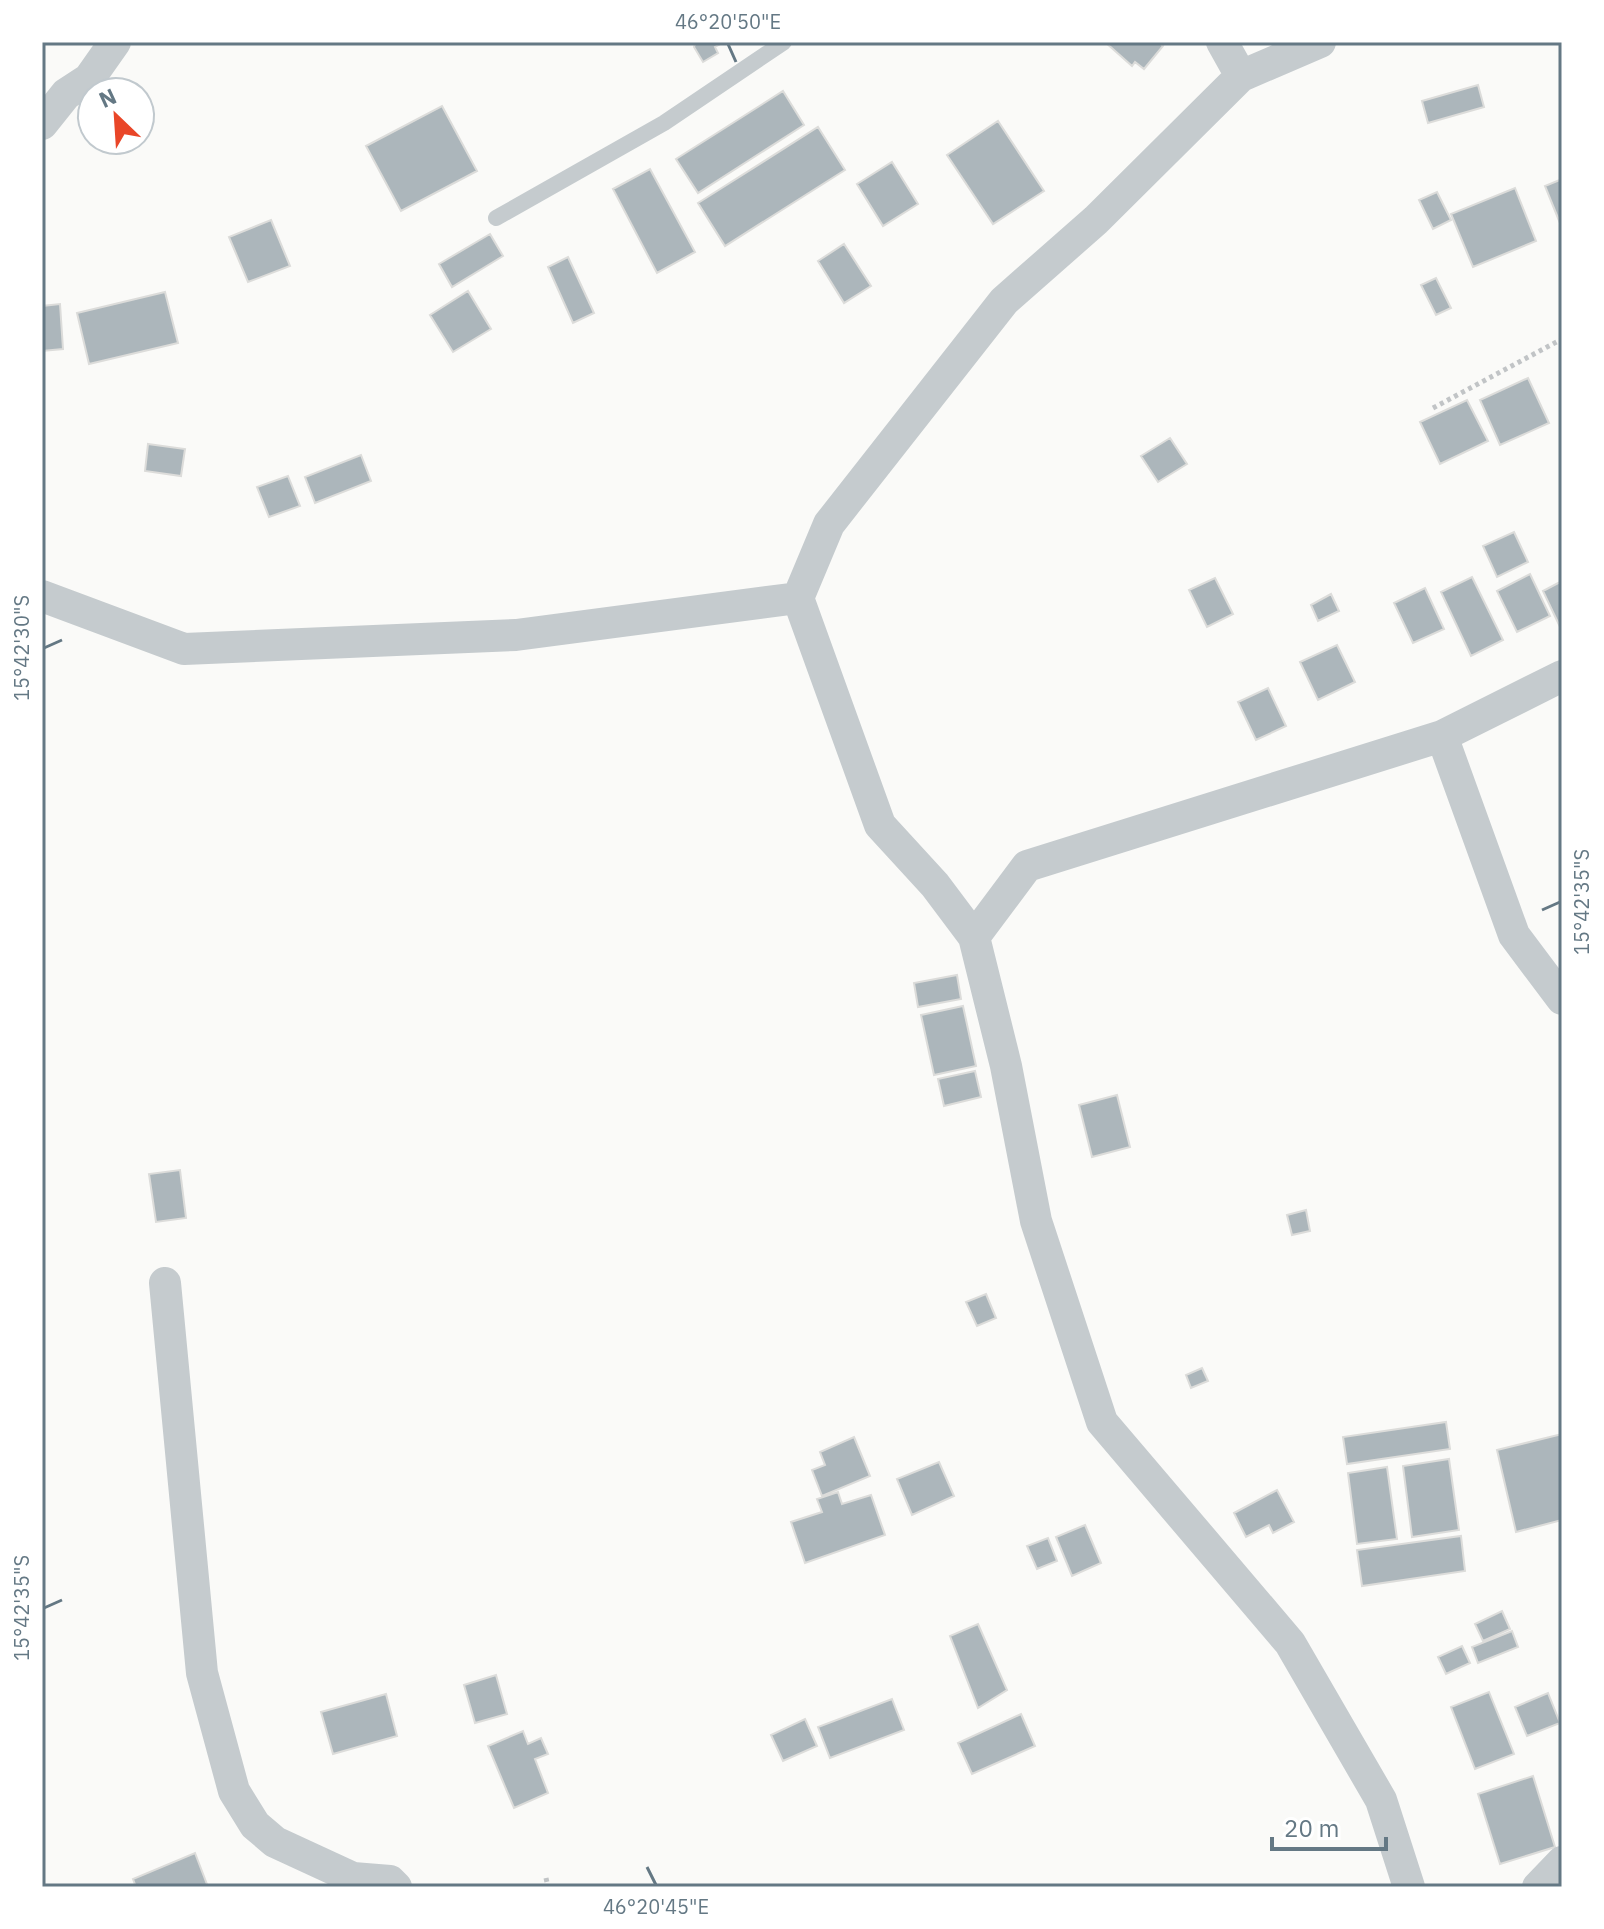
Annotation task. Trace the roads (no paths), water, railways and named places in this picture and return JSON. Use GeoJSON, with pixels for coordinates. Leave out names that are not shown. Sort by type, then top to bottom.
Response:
{"type":"FeatureCollection","features":[{"type":"Feature","properties":{"kind":"street"},"geometry":{"type":"LineString","coordinates":[[42,124],[66,94],[89,79],[115,42]]}},
{"type":"Feature","properties":{"kind":"street"},"geometry":{"type":"LineString","coordinates":[[1222,42],[1241,76]]}},
{"type":"Feature","properties":{"kind":"street"},"geometry":{"type":"LineString","coordinates":[[1320,42],[1241,76],[1096,220],[1004,301],[829,524],[798,598],[880,825],[935,885],[974,937],[1006,1066],[1036,1221],[1102,1422],[1290,1643],[1381,1800],[1409,1887]]}},
{"type":"Feature","properties":{"kind":"street"},"geometry":{"type":"LineString","coordinates":[[42,596],[184,649],[516,635],[798,598]]}},
{"type":"Feature","properties":{"kind":"street"},"geometry":{"type":"LineString","coordinates":[[974,937],[1027,866],[1442,736],[1562,676]]}},
{"type":"Feature","properties":{"kind":"street"},"geometry":{"type":"LineString","coordinates":[[1442,736],[1514,935],[1562,999]]}},
{"type":"Feature","properties":{"kind":"street"},"geometry":{"type":"LineString","coordinates":[[165,1283],[202,1673],[234,1791],[255,1825],[275,1842],[353,1878],[390,1881],[396,1887]]}},
{"type":"Feature","properties":{"kind":"lane"},"geometry":{"type":"LineString","coordinates":[[496,218],[664,123],[784,42]]}}]}
